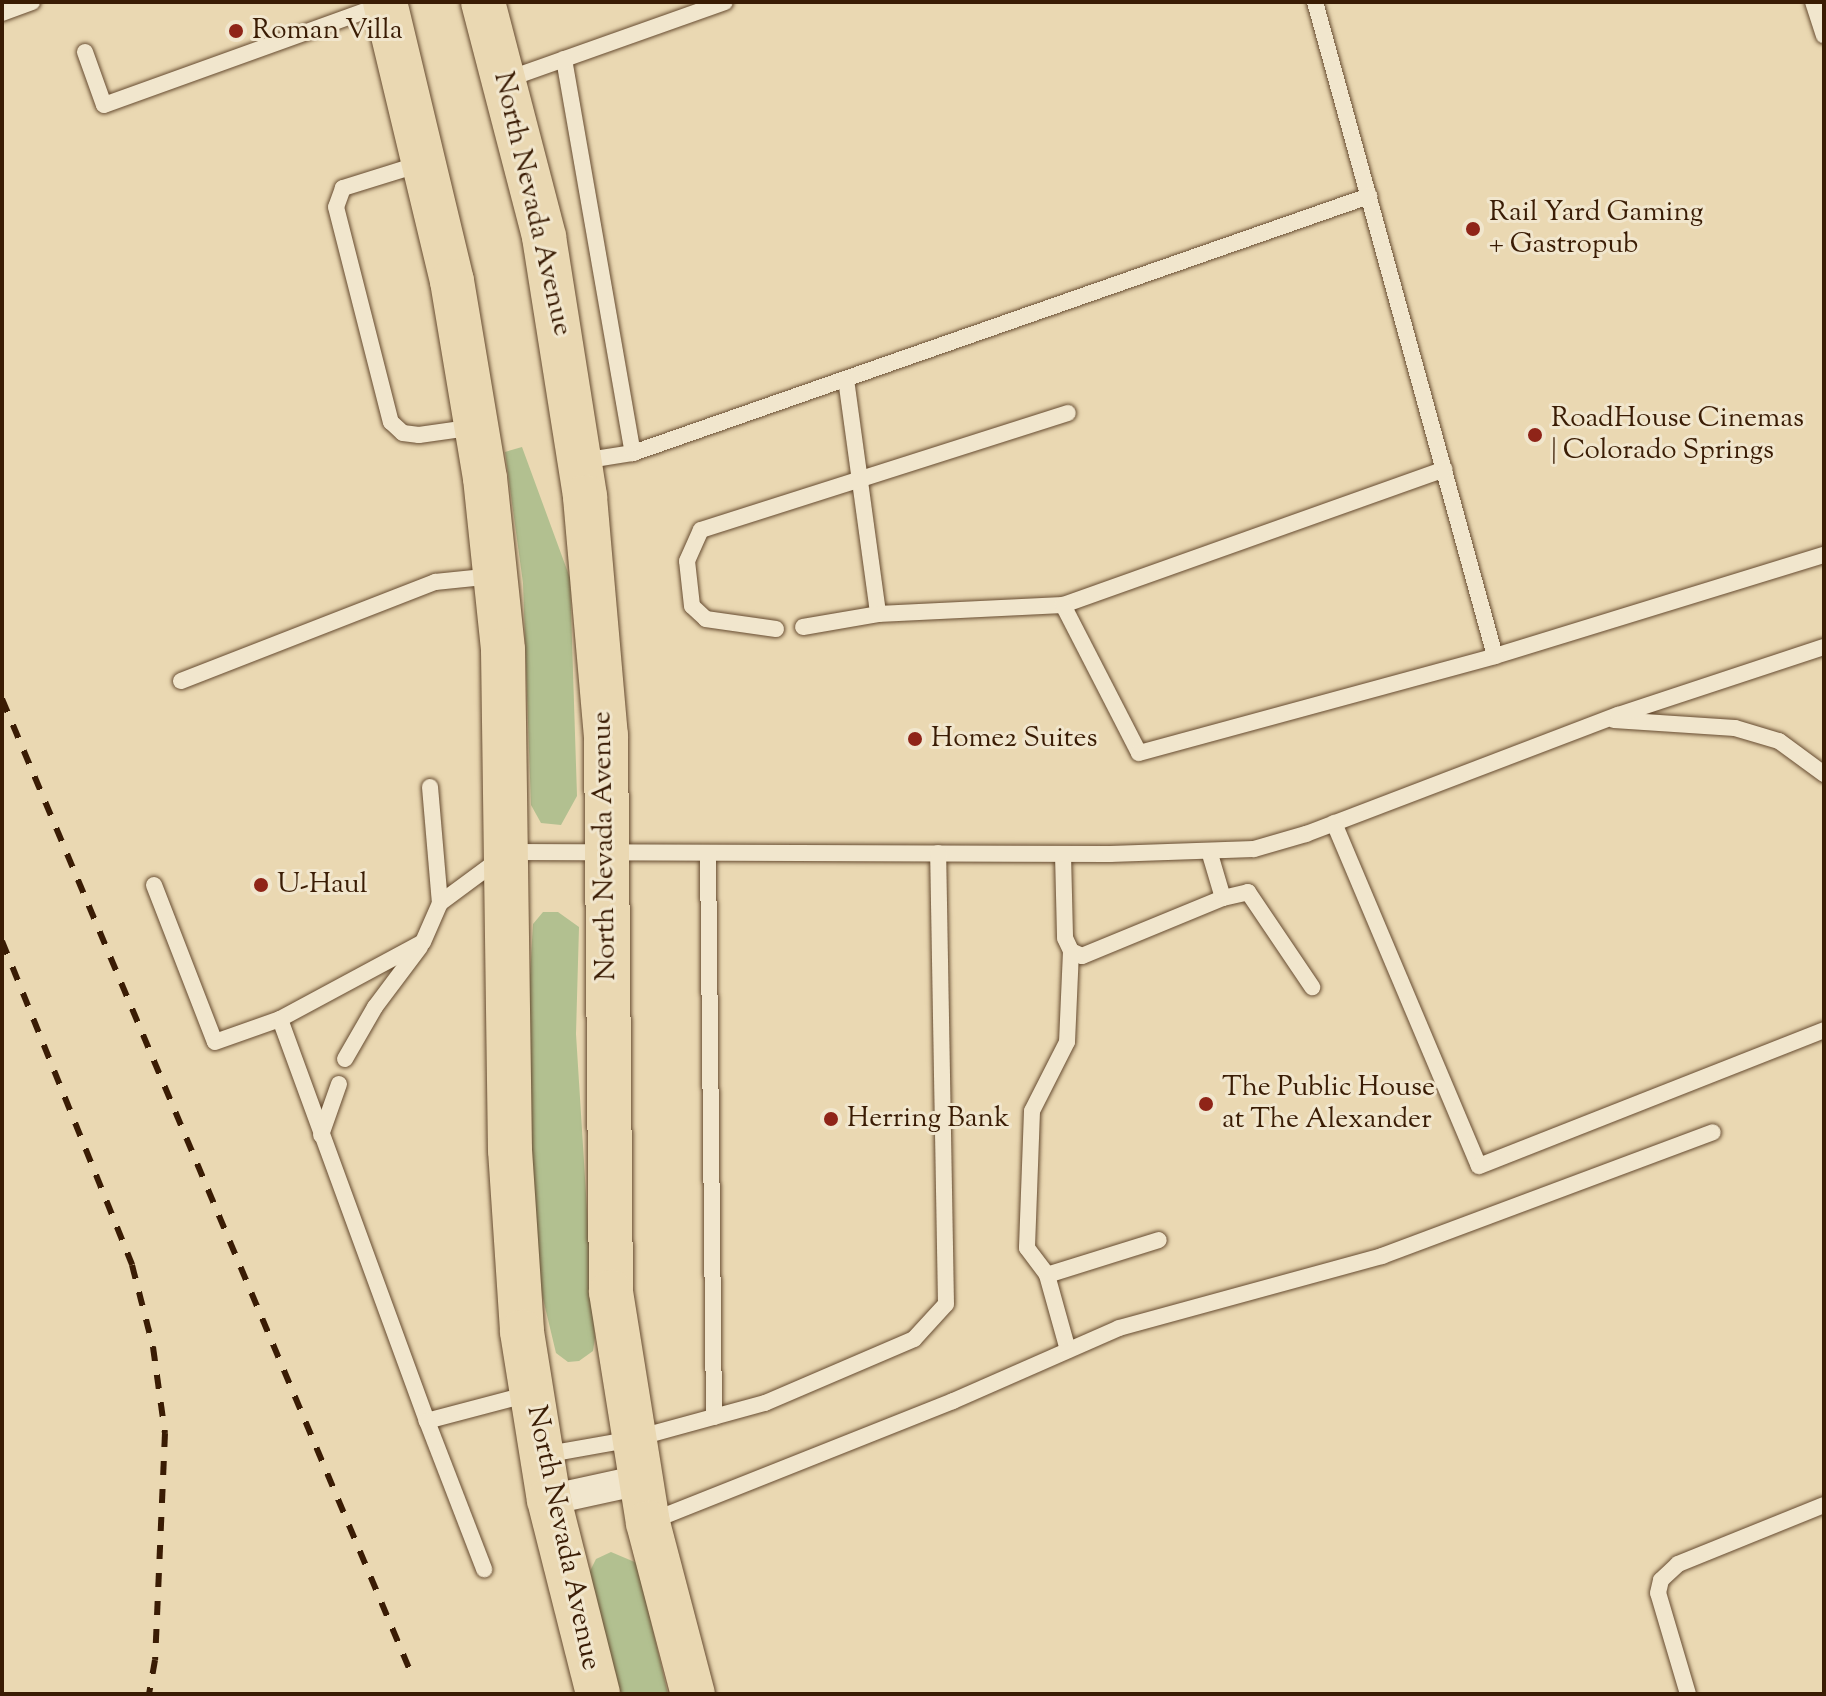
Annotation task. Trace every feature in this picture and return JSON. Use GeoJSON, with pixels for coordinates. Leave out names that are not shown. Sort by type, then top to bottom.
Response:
{"type":"FeatureCollection","features":[{"type":"Feature","properties":{"kind":"main road","name":"North Nevada Avenue"},"geometry":{"type":"LineString","coordinates":[[483,2],[549,262],[580,461],[606,735],[611,1292],[648,1523],[693,1694]]}},
{"type":"Feature","properties":{"kind":"main road","name":"North Nevada Avenue"},"geometry":{"type":"LineString","coordinates":[[385,3],[427,163],[477,427],[496,576],[509,852],[510,1150],[522,1332],[549,1500],[598,1694]]}},
{"type":"Feature","properties":{"kind":"street"},"geometry":{"type":"LineString","coordinates":[[549,1500],[636,1460]]}},
{"type":"Feature","properties":{"kind":"lane"},"geometry":{"type":"LineString","coordinates":[[2,13],[32,2]]}},
{"type":"Feature","properties":{"kind":"lane"},"geometry":{"type":"LineString","coordinates":[[505,80],[725,2]]}},
{"type":"Feature","properties":{"kind":"lane"},"geometry":{"type":"LineString","coordinates":[[1315,2],[1495,656]]}},
{"type":"Feature","properties":{"kind":"lane"},"geometry":{"type":"LineString","coordinates":[[1813,2],[1824,35]]}},
{"type":"Feature","properties":{"kind":"lane"},"geometry":{"type":"LineString","coordinates":[[85,52],[104,105],[385,3]]}},
{"type":"Feature","properties":{"kind":"lane"},"geometry":{"type":"LineString","coordinates":[[564,59],[633,453]]}},
{"type":"Feature","properties":{"kind":"lane"},"geometry":{"type":"LineString","coordinates":[[427,163],[343,188],[336,207],[391,422],[403,433],[419,435],[477,427]]}},
{"type":"Feature","properties":{"kind":"lane"},"geometry":{"type":"LineString","coordinates":[[580,461],[633,453],[1369,196]]}},
{"type":"Feature","properties":{"kind":"lane"},"geometry":{"type":"LineString","coordinates":[[846,379],[878,614]]}},
{"type":"Feature","properties":{"kind":"lane"},"geometry":{"type":"LineString","coordinates":[[776,629],[706,619],[692,606],[687,561],[701,530],[1068,413]]}},
{"type":"Feature","properties":{"kind":"lane"},"geometry":{"type":"LineString","coordinates":[[803,627],[878,614],[1063,605],[1131,577],[1444,469]]}},
{"type":"Feature","properties":{"kind":"lane"},"geometry":{"type":"LineString","coordinates":[[1063,605],[1139,753],[1495,656],[1824,555]]}},
{"type":"Feature","properties":{"kind":"lane"},"geometry":{"type":"LineString","coordinates":[[181,681],[435,582],[496,576]]}},
{"type":"Feature","properties":{"kind":"lane"},"geometry":{"type":"LineString","coordinates":[[440,903],[509,852],[1210,854],[1254,849],[1334,823],[1605,719],[1824,647]]}},
{"type":"Feature","properties":{"kind":"lane"},"geometry":{"type":"LineString","coordinates":[[1605,719],[1735,728],[1779,741],[1824,774]]}},
{"type":"Feature","properties":{"kind":"lane"},"geometry":{"type":"LineString","coordinates":[[345,1059],[375,1007],[423,942],[440,903],[430,787]]}},
{"type":"Feature","properties":{"kind":"lane"},"geometry":{"type":"LineString","coordinates":[[1334,823],[1479,1166],[1824,1030]]}},
{"type":"Feature","properties":{"kind":"lane"},"geometry":{"type":"LineString","coordinates":[[708,853],[714,1417]]}},
{"type":"Feature","properties":{"kind":"lane"},"geometry":{"type":"LineString","coordinates":[[542,1455],[636,1460],[714,1417],[765,1403],[914,1339],[946,1304],[938,853]]}},
{"type":"Feature","properties":{"kind":"lane"},"geometry":{"type":"LineString","coordinates":[[1063,854],[1065,938],[1071,951],[1067,1042],[1032,1111],[1027,1248],[1047,1275],[1068,1350]]}},
{"type":"Feature","properties":{"kind":"lane"},"geometry":{"type":"LineString","coordinates":[[1210,854],[1223,898]]}},
{"type":"Feature","properties":{"kind":"lane"},"geometry":{"type":"LineString","coordinates":[[154,885],[215,1042],[280,1019],[423,942]]}},
{"type":"Feature","properties":{"kind":"lane"},"geometry":{"type":"LineString","coordinates":[[1071,951],[1094,954],[1223,898],[1248,892],[1312,987]]}},
{"type":"Feature","properties":{"kind":"lane"},"geometry":{"type":"LineString","coordinates":[[280,1019],[484,1569]]}},
{"type":"Feature","properties":{"kind":"lane"},"geometry":{"type":"LineString","coordinates":[[321,1135],[339,1084]]}},
{"type":"Feature","properties":{"kind":"lane"},"geometry":{"type":"LineString","coordinates":[[648,1523],[1119,1328],[1382,1256],[1713,1132]]}},
{"type":"Feature","properties":{"kind":"lane"},"geometry":{"type":"LineString","coordinates":[[1047,1275],[1159,1240]]}},
{"type":"Feature","properties":{"kind":"lane"},"geometry":{"type":"LineString","coordinates":[[427,1421],[532,1393]]}},
{"type":"Feature","properties":{"kind":"lane"},"geometry":{"type":"LineString","coordinates":[[1688,1694],[1658,1593],[1661,1580],[1678,1564],[1824,1505]]}},
{"type":"Feature","properties":{"kind":"green space"},"geometry":{"type":"Polygon","coordinates":[[[522,447],[570,578],[577,796],[561,825],[541,823],[531,805],[523,583],[505,452],[522,447]]]}},
{"type":"Feature","properties":{"kind":"green space"},"geometry":{"type":"Polygon","coordinates":[[[543,912],[558,912],[579,927],[576,1034],[595,1338],[593,1351],[579,1361],[568,1362],[556,1353],[540,1286],[525,1062],[533,924],[543,912]]]}},
{"type":"Feature","properties":{"kind":"green space"},"geometry":{"type":"Polygon","coordinates":[[[611,1552],[637,1563],[668,1694],[615,1694],[588,1575],[596,1559],[611,1552]]]}},
{"type":"Feature","properties":{"kind":"railway"},"geometry":{"type":"LineString","coordinates":[[2,699],[411,1673]]}},
{"type":"Feature","properties":{"kind":"railway"},"geometry":{"type":"LineString","coordinates":[[2,941],[132,1265],[153,1347],[165,1433],[155,1660],[149,1694]]}},
{"type":"Feature","properties":{"kind":"place","name":"Roman Villa"},"geometry":{"type":"Point","coordinates":[236,31]}},
{"type":"Feature","properties":{"kind":"place","name":"Rail Yard Gaming + Gastropub"},"geometry":{"type":"Point","coordinates":[1473,229]}},
{"type":"Feature","properties":{"kind":"place","name":"RoadHouse Cinemas | Colorado Springs"},"geometry":{"type":"Point","coordinates":[1535,435]}},
{"type":"Feature","properties":{"kind":"place","name":"Home2 Suites"},"geometry":{"type":"Point","coordinates":[915,739]}},
{"type":"Feature","properties":{"kind":"place","name":"U-Haul"},"geometry":{"type":"Point","coordinates":[261,885]}},
{"type":"Feature","properties":{"kind":"place","name":"The Public House at The Alexander"},"geometry":{"type":"Point","coordinates":[1206,1104]}},
{"type":"Feature","properties":{"kind":"place","name":"Herring Bank"},"geometry":{"type":"Point","coordinates":[831,1119]}}]}
